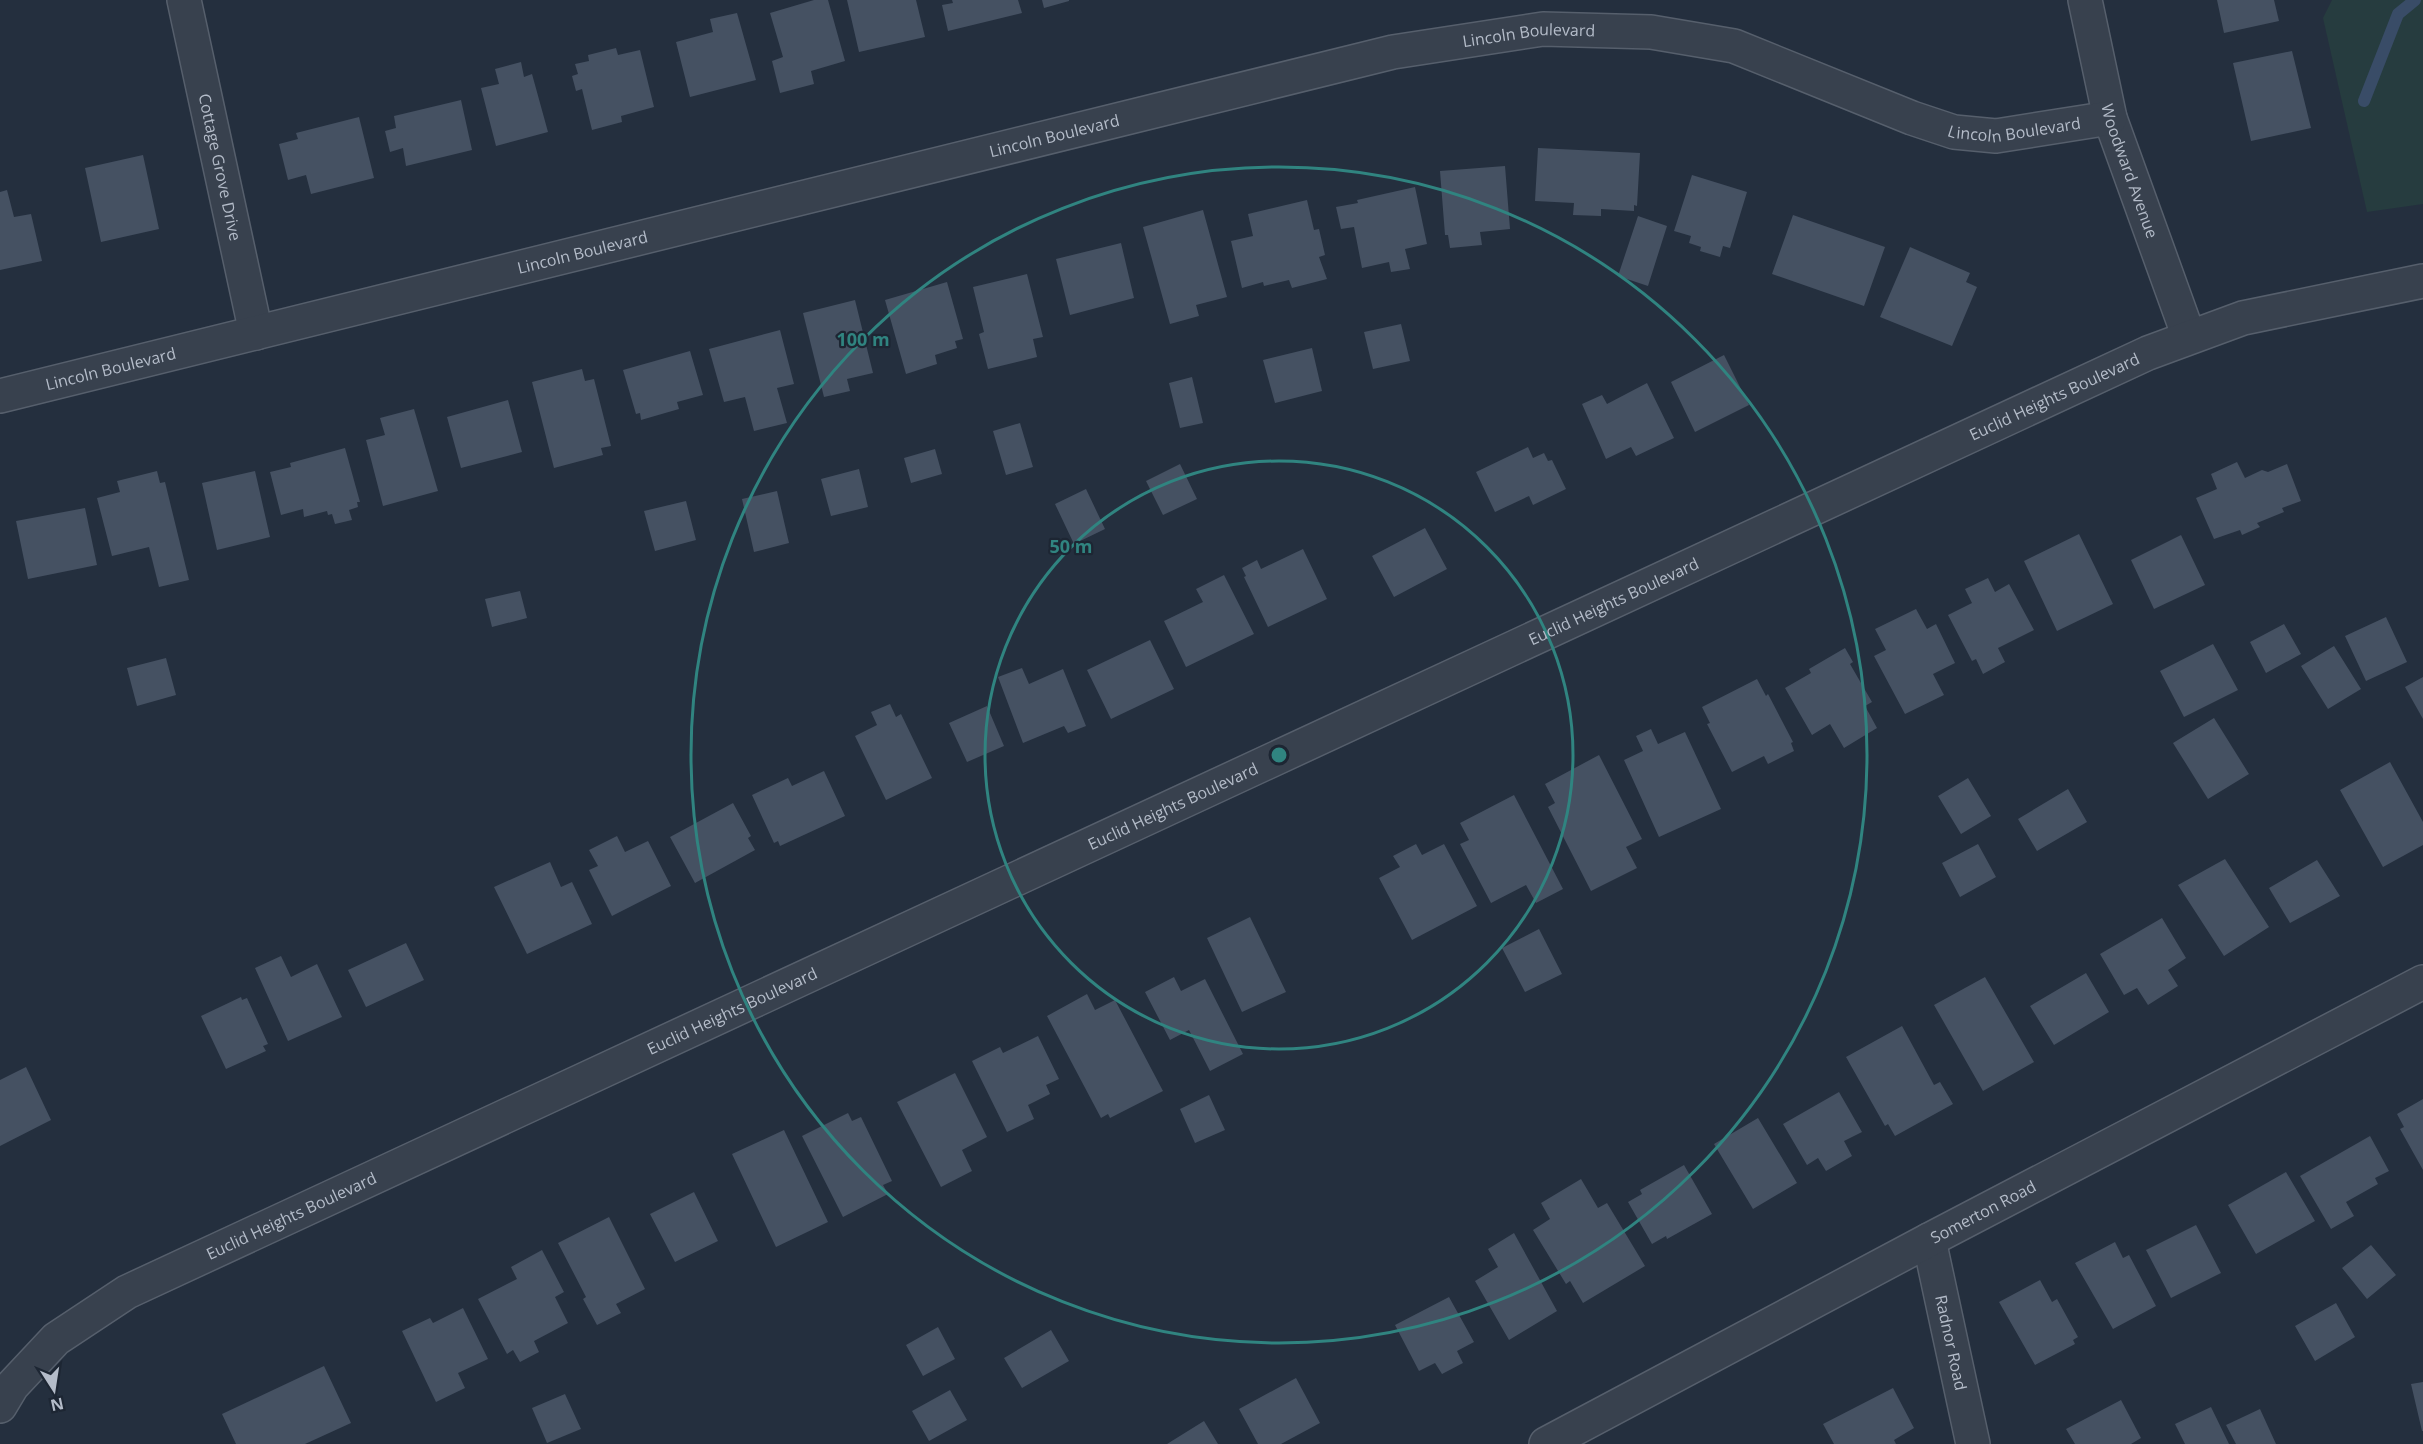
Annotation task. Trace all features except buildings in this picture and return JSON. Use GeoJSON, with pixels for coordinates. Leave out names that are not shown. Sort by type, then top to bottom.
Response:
{"type":"FeatureCollection","features":[{"type":"Feature","properties":{"kind":"street","name":"Cottage Grove Drive"},"geometry":{"type":"LineString","coordinates":[[184,0],[256,333]]}},
{"type":"Feature","properties":{"kind":"street","name":"Woodward Avenue"},"geometry":{"type":"LineString","coordinates":[[2085,0],[2110,118],[2189,337]]}},
{"type":"Feature","properties":{"kind":"street","name":"Lincoln Boulevard"},"geometry":{"type":"LineString","coordinates":[[0,396],[1393,52],[1543,29],[1652,32],[1734,46],[1912,118],[1954,132],[1996,136],[2110,118]]}},
{"type":"Feature","properties":{"kind":"street","name":"Euclid Heights Boulevard"},"geometry":{"type":"LineString","coordinates":[[0,1406],[12,1386],[56,1339],[127,1292],[2148,353],[2243,318],[2423,281]]}},
{"type":"Feature","properties":{"kind":"street","name":"Somerton Road"},"geometry":{"type":"LineString","coordinates":[[1546,1444],[1929,1240],[2423,982]]}},
{"type":"Feature","properties":{"kind":"street","name":"Radnor Road"},"geometry":{"type":"LineString","coordinates":[[1929,1240],[1973,1444]]}},
{"type":"Feature","properties":{"kind":"green space"},"geometry":{"type":"Polygon","coordinates":[[[2332,0],[2423,0],[2423,204],[2367,212],[2323,18],[2332,0]]]}},
{"type":"Feature","properties":{"kind":"waterway"},"geometry":{"type":"LineString","coordinates":[[2364,101],[2398,14],[2415,0]]}}]}
